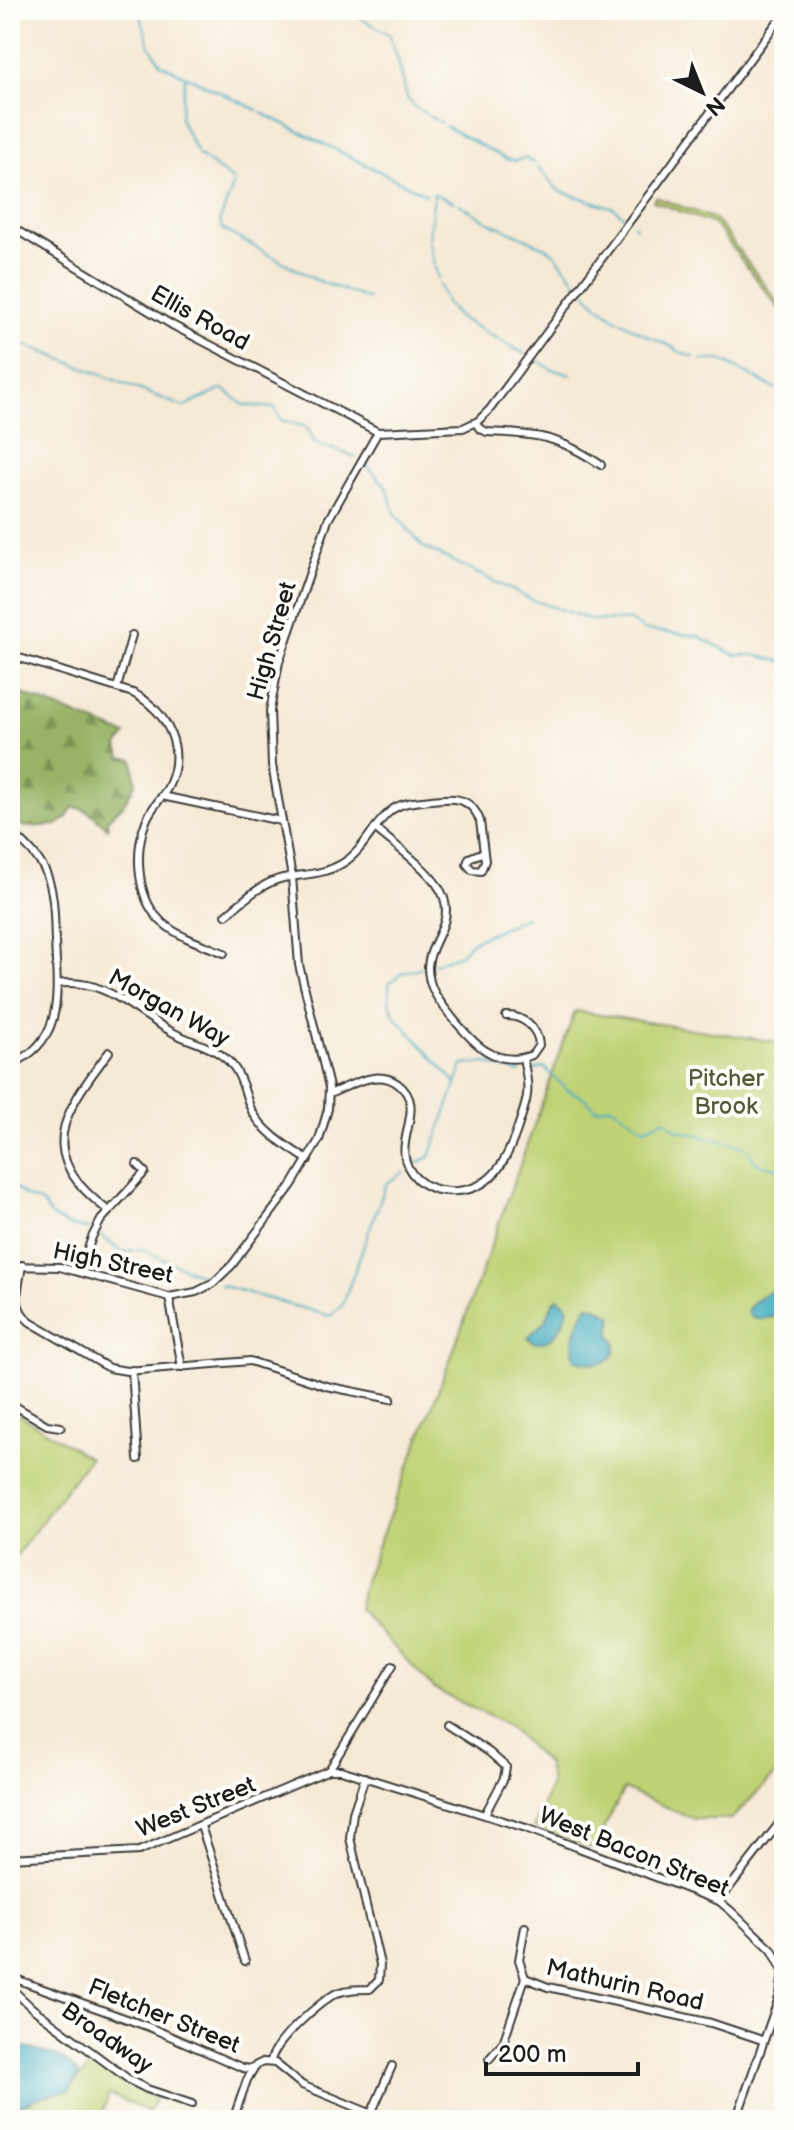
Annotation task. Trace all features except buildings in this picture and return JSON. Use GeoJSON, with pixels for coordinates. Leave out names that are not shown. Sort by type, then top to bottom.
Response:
{"type":"FeatureCollection","features":[{"type":"Feature","properties":{"kind":"street"},"geometry":{"type":"LineString","coordinates":[[378,432],[463,428],[476,423],[784,13]]}},
{"type":"Feature","properties":{"kind":"street","name":"Ellis Road"},"geometry":{"type":"LineString","coordinates":[[10,226],[158,317],[378,432]]}},
{"type":"Feature","properties":{"kind":"street"},"geometry":{"type":"LineString","coordinates":[[476,423],[487,432],[548,437],[572,446],[601,465]]}},
{"type":"Feature","properties":{"kind":"street","name":"High Street"},"geometry":{"type":"LineString","coordinates":[[10,1266],[60,1267],[169,1297],[204,1288],[226,1272],[292,1185],[322,1133],[329,1094],[299,965],[292,877],[272,765],[269,725],[275,678],[328,520],[378,432]]}},
{"type":"Feature","properties":{"kind":"street"},"geometry":{"type":"LineString","coordinates":[[117,688],[132,635]]}},
{"type":"Feature","properties":{"kind":"street"},"geometry":{"type":"LineString","coordinates":[[10,655],[117,688],[154,706],[170,730],[176,756],[170,783],[145,821],[140,853],[142,885],[149,908],[161,922],[224,953]]}},
{"type":"Feature","properties":{"kind":"street"},"geometry":{"type":"LineString","coordinates":[[162,796],[281,821]]}},
{"type":"Feature","properties":{"kind":"street"},"geometry":{"type":"LineString","coordinates":[[226,915],[260,889],[281,879],[326,871],[343,863],[389,812],[402,804],[458,798],[467,802],[477,813],[484,852]]}},
{"type":"Feature","properties":{"kind":"street"},"geometry":{"type":"LineString","coordinates":[[376,829],[430,876],[443,894],[446,922],[428,963],[436,996],[478,1048],[497,1057],[523,1058],[532,1055],[538,1049],[539,1037],[522,1019],[506,1016]]}},
{"type":"Feature","properties":{"kind":"street"},"geometry":{"type":"LineString","coordinates":[[10,830],[39,860],[52,887],[57,984],[54,1017],[47,1035],[33,1052],[10,1065]]}},
{"type":"Feature","properties":{"kind":"street","name":"Morgan Way"},"geometry":{"type":"LineString","coordinates":[[57,984],[84,984],[115,994],[176,1034],[211,1047],[238,1073],[253,1114],[264,1127],[308,1160]]}},
{"type":"Feature","properties":{"kind":"street"},"geometry":{"type":"LineString","coordinates":[[109,1052],[69,1111],[62,1140],[64,1157],[74,1179],[109,1211]]}},
{"type":"Feature","properties":{"kind":"street"},"geometry":{"type":"LineString","coordinates":[[329,1094],[376,1077],[396,1083],[406,1092],[412,1108],[403,1141],[409,1168],[430,1187],[443,1191],[465,1190],[490,1178],[508,1155],[528,1094],[523,1058]]}},
{"type":"Feature","properties":{"kind":"street"},"geometry":{"type":"LineString","coordinates":[[80,1272],[94,1232],[145,1172],[137,1164]]}},
{"type":"Feature","properties":{"kind":"street"},"geometry":{"type":"LineString","coordinates":[[22,1265],[17,1302],[26,1318],[109,1368],[132,1370],[256,1362],[332,1388],[391,1399]]}},
{"type":"Feature","properties":{"kind":"street"},"geometry":{"type":"LineString","coordinates":[[169,1297],[182,1367]]}},
{"type":"Feature","properties":{"kind":"street"},"geometry":{"type":"LineString","coordinates":[[132,1370],[138,1459]]}},
{"type":"Feature","properties":{"kind":"street"},"geometry":{"type":"LineString","coordinates":[[10,1403],[47,1425],[61,1427]]}},
{"type":"Feature","properties":{"kind":"street"},"geometry":{"type":"LineString","coordinates":[[329,1770],[393,1665]]}},
{"type":"Feature","properties":{"kind":"street"},"geometry":{"type":"LineString","coordinates":[[447,1725],[506,1767],[504,1778],[485,1814]]}},
{"type":"Feature","properties":{"kind":"street","name":"West Bacon Street"},"geometry":{"type":"LineString","coordinates":[[329,1770],[341,1770],[485,1814],[719,1901],[762,1940],[779,1960],[783,1971],[781,2000],[762,2040],[736,2120]]}},
{"type":"Feature","properties":{"kind":"street","name":"West Street"},"geometry":{"type":"LineString","coordinates":[[10,1858],[131,1853],[153,1847],[329,1770]]}},
{"type":"Feature","properties":{"kind":"street"},"geometry":{"type":"LineString","coordinates":[[271,2062],[275,2050],[326,1999],[347,1990],[370,1989],[380,1975],[379,1957],[350,1838],[353,1813],[365,1777]]}},
{"type":"Feature","properties":{"kind":"street"},"geometry":{"type":"LineString","coordinates":[[719,1901],[784,1817]]}},
{"type":"Feature","properties":{"kind":"street"},"geometry":{"type":"LineString","coordinates":[[201,1826],[245,1961]]}},
{"type":"Feature","properties":{"kind":"street"},"geometry":{"type":"LineString","coordinates":[[489,2059],[503,2043],[525,1978],[519,1960],[525,1927]]}},
{"type":"Feature","properties":{"kind":"street","name":"Fletcher Street"},"geometry":{"type":"LineString","coordinates":[[10,1977],[129,2020],[243,2068],[271,2062],[302,2085],[387,2120]]}},
{"type":"Feature","properties":{"kind":"street","name":"Mathurin Road"},"geometry":{"type":"LineString","coordinates":[[525,1978],[548,1987],[711,2023],[762,2040]]}},
{"type":"Feature","properties":{"kind":"street","name":"Broadway"},"geometry":{"type":"LineString","coordinates":[[10,1987],[32,2008],[131,2081],[192,2104]]}},
{"type":"Feature","properties":{"kind":"street"},"geometry":{"type":"LineString","coordinates":[[233,2120],[255,2066]]}},
{"type":"Feature","properties":{"kind":"street"},"geometry":{"type":"LineString","coordinates":[[371,2114],[392,2066]]}},
{"type":"Feature","properties":{"kind":"green space"},"geometry":{"type":"Polygon","coordinates":[[[656,197],[715,219],[784,310],[784,315],[714,224],[653,201],[656,197]]]}},
{"type":"Feature","properties":{"kind":"green space"},"geometry":{"type":"Polygon","coordinates":[[[10,689],[126,735],[118,746],[121,757],[133,759],[136,783],[123,805],[107,820],[108,828],[91,814],[77,808],[72,808],[66,819],[56,825],[25,827],[10,818],[10,689]]]}},
{"type":"Feature","properties":{"kind":"green space","name":"Pitcher Brook"},"geometry":{"type":"Polygon","coordinates":[[[575,1011],[784,1043],[784,1766],[731,1819],[694,1819],[624,1789],[593,1849],[534,1827],[551,1784],[547,1764],[509,1726],[434,1689],[358,1609],[364,1581],[450,1360],[575,1011]]]}},
{"type":"Feature","properties":{"kind":"green space"},"geometry":{"type":"Polygon","coordinates":[[[10,1409],[89,1458],[10,1564],[10,1409]]]}},
{"type":"Feature","properties":{"kind":"green space"},"geometry":{"type":"Polygon","coordinates":[[[95,2061],[128,2086],[156,2098],[149,2112],[109,2094],[100,2120],[14,2120],[16,2108],[40,2097],[69,2090],[95,2061]]]}},
{"type":"Feature","properties":{"kind":"water"},"geometry":{"type":"Polygon","coordinates":[[[780,1288],[784,1291],[784,1315],[761,1319],[751,1317],[747,1311],[753,1303],[780,1288]]]}},
{"type":"Feature","properties":{"kind":"water"},"geometry":{"type":"Polygon","coordinates":[[[558,1298],[568,1306],[561,1326],[546,1341],[533,1342],[528,1337],[546,1320],[553,1302],[558,1298]]]}},
{"type":"Feature","properties":{"kind":"water"},"geometry":{"type":"Polygon","coordinates":[[[588,1305],[613,1316],[610,1334],[616,1347],[614,1355],[601,1363],[575,1360],[573,1353],[576,1331],[588,1305]]]}},
{"type":"Feature","properties":{"kind":"water"},"geometry":{"type":"Polygon","coordinates":[[[10,2040],[64,2060],[79,2075],[69,2090],[40,2097],[16,2108],[14,2120],[10,2120],[10,2040]]]}},
{"type":"Feature","properties":{"kind":"waterway"},"geometry":{"type":"LineString","coordinates":[[139,10],[149,44],[161,64],[257,110]]}},
{"type":"Feature","properties":{"kind":"waterway"},"geometry":{"type":"LineString","coordinates":[[346,10],[389,34],[407,98],[416,108],[441,123]]}},
{"type":"Feature","properties":{"kind":"waterway"},"geometry":{"type":"LineString","coordinates":[[185,77],[180,118],[196,151]]}},
{"type":"Feature","properties":{"kind":"waterway"},"geometry":{"type":"LineString","coordinates":[[260,112],[427,195]]}},
{"type":"Feature","properties":{"kind":"waterway"},"geometry":{"type":"LineString","coordinates":[[445,126],[506,159],[515,161],[524,158],[534,163]]}},
{"type":"Feature","properties":{"kind":"waterway"},"geometry":{"type":"LineString","coordinates":[[198,155],[233,180],[220,220],[222,229],[316,280],[368,299]]}},
{"type":"Feature","properties":{"kind":"waterway"},"geometry":{"type":"LineString","coordinates":[[538,167],[559,191],[614,208],[627,219]]}},
{"type":"Feature","properties":{"kind":"waterway"},"geometry":{"type":"LineString","coordinates":[[432,193],[454,202]]}},
{"type":"Feature","properties":{"kind":"waterway"},"geometry":{"type":"LineString","coordinates":[[429,238],[434,194]]}},
{"type":"Feature","properties":{"kind":"waterway"},"geometry":{"type":"LineString","coordinates":[[459,204],[554,253],[578,284]]}},
{"type":"Feature","properties":{"kind":"waterway"},"geometry":{"type":"LineString","coordinates":[[429,243],[438,279]]}},
{"type":"Feature","properties":{"kind":"waterway"},"geometry":{"type":"LineString","coordinates":[[439,284],[447,304],[458,317],[525,354]]}},
{"type":"Feature","properties":{"kind":"waterway"},"geometry":{"type":"LineString","coordinates":[[585,291],[601,308],[622,322],[694,357]]}},
{"type":"Feature","properties":{"kind":"waterway"},"geometry":{"type":"LineString","coordinates":[[10,339],[184,407],[223,389],[244,405],[275,408],[281,420],[307,427],[315,443],[356,457]]}},
{"type":"Feature","properties":{"kind":"waterway"},"geometry":{"type":"LineString","coordinates":[[537,360],[551,369],[571,375]]}},
{"type":"Feature","properties":{"kind":"waterway"},"geometry":{"type":"LineString","coordinates":[[701,360],[721,360],[774,388],[784,387]]}},
{"type":"Feature","properties":{"kind":"waterway"},"geometry":{"type":"LineString","coordinates":[[365,464],[386,486],[396,515],[422,546],[532,600],[592,620],[630,621],[644,630],[698,636],[735,655],[754,655],[784,662]]}},
{"type":"Feature","properties":{"kind":"waterway"},"geometry":{"type":"LineString","coordinates":[[10,617],[14,618]]}},
{"type":"Feature","properties":{"kind":"waterway"},"geometry":{"type":"LineString","coordinates":[[434,964],[460,954],[473,941],[526,917]]}},
{"type":"Feature","properties":{"kind":"waterway"},"geometry":{"type":"LineString","coordinates":[[423,967],[402,973],[389,983],[389,1002],[395,1016],[456,1083]]}},
{"type":"Feature","properties":{"kind":"waterway"},"geometry":{"type":"LineString","coordinates":[[412,1165],[430,1157],[463,1065],[486,1063],[520,1073]]}},
{"type":"Feature","properties":{"kind":"waterway"},"geometry":{"type":"LineString","coordinates":[[530,1071],[544,1067],[567,1090],[583,1097],[596,1109],[611,1106],[644,1128],[665,1120],[677,1130],[746,1147],[756,1163],[784,1170]]}},
{"type":"Feature","properties":{"kind":"waterway"},"geometry":{"type":"LineString","coordinates":[[220,1285],[330,1316],[342,1306],[386,1184],[404,1172]]}},
{"type":"Feature","properties":{"kind":"waterway"},"geometry":{"type":"LineString","coordinates":[[10,1183],[25,1196],[42,1203],[52,1217],[70,1226],[88,1229]]}},
{"type":"Feature","properties":{"kind":"waterway"},"geometry":{"type":"LineString","coordinates":[[101,1235],[121,1252],[141,1249],[205,1277]]}}]}
